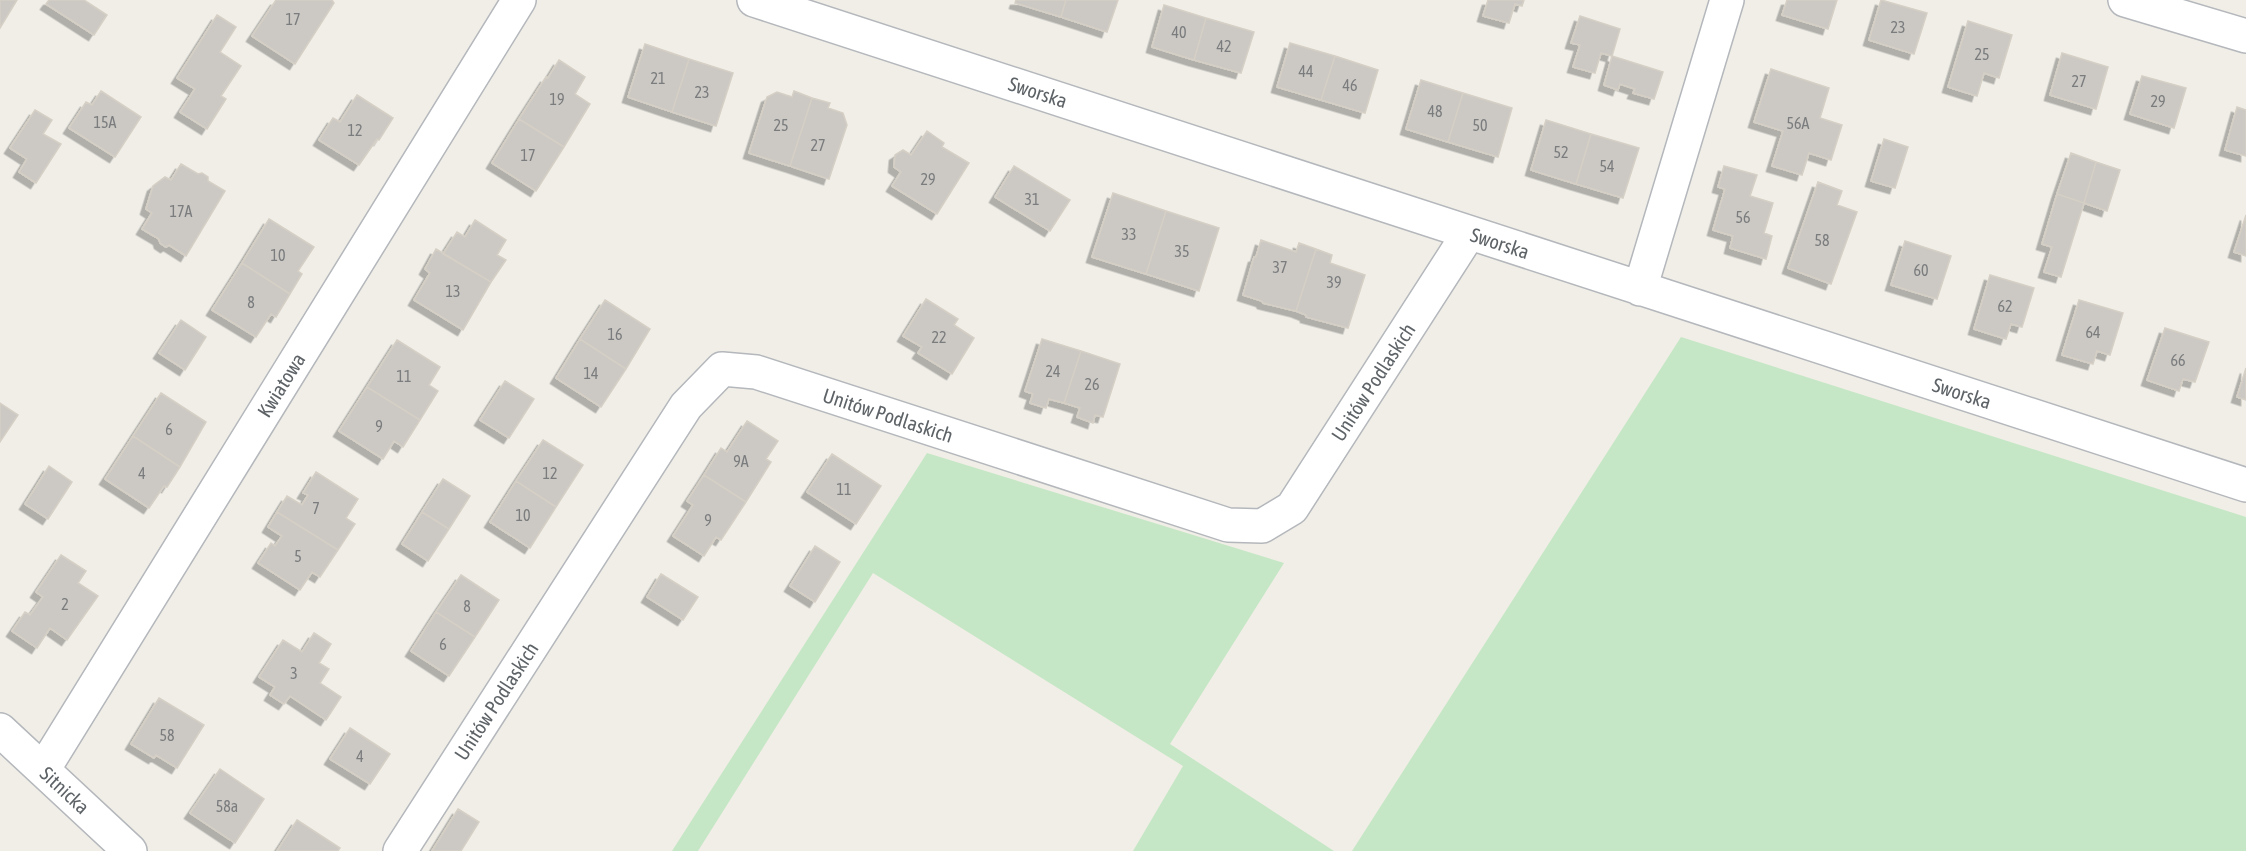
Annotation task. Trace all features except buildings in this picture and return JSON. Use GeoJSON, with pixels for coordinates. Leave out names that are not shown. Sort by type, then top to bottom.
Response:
{"type":"FeatureCollection","features":[{"type":"Feature","properties":{"kind":"street","name":"Kwiatowa"},"geometry":{"type":"LineString","coordinates":[[43,770],[519,0]]}},
{"type":"Feature","properties":{"kind":"street","name":"Sworska"},"geometry":{"type":"LineString","coordinates":[[754,0],[2246,485]]}},
{"type":"Feature","properties":{"kind":"street"},"geometry":{"type":"LineString","coordinates":[[1640,289],[1727,0]]}},
{"type":"Feature","properties":{"kind":"street"},"geometry":{"type":"LineString","coordinates":[[2125,0],[2246,36]]}},
{"type":"Feature","properties":{"kind":"street","name":"Unitów Podlaskich"},"geometry":{"type":"LineString","coordinates":[[400,851],[686,406],[722,369],[756,372],[1228,525],[1262,526],[1292,508],[1469,233]]}},
{"type":"Feature","properties":{"kind":"street","name":"Sitnicka"},"geometry":{"type":"LineString","coordinates":[[0,730],[130,851]]}},
{"type":"Feature","properties":{"kind":"green space"},"geometry":{"type":"Polygon","coordinates":[[[1681,337],[2246,517],[2246,851],[1352,851],[1681,337]]]}},
{"type":"Feature","properties":{"kind":"green space"},"geometry":{"type":"Polygon","coordinates":[[[927,453],[1284,563],[1170,744],[1334,851],[1133,851],[1183,766],[873,573],[698,851],[672,851],[927,453]]]}}]}
